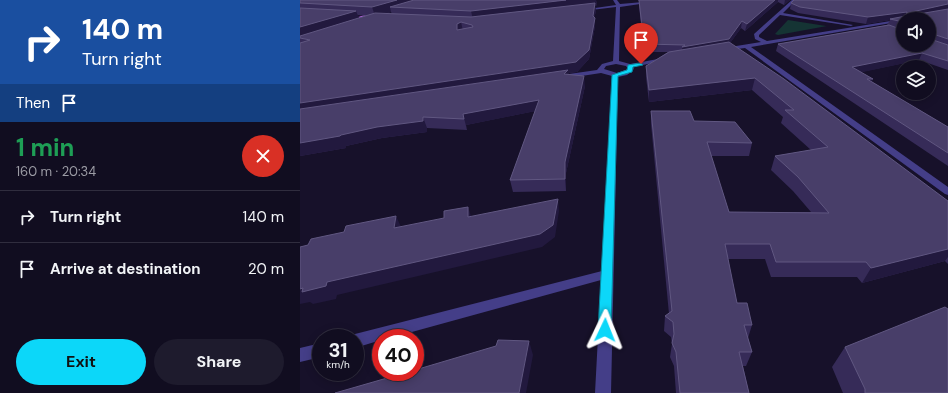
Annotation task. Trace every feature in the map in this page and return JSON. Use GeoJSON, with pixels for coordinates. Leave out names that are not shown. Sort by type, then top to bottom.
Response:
{"type":"FeatureCollection","features":[{"type":"Feature","properties":{"kind":"main road"},"geometry":{"type":"LineString","coordinates":[[343,20],[381,12]]}},
{"type":"Feature","properties":{"kind":"main road"},"geometry":{"type":"LineString","coordinates":[[347,27],[379,18]]}},
{"type":"Feature","properties":{"kind":"street"},"geometry":{"type":"LineString","coordinates":[[615,0],[618,5],[616,62]]}},
{"type":"Feature","properties":{"kind":"street"},"geometry":{"type":"LineString","coordinates":[[573,11],[665,0]]}},
{"type":"Feature","properties":{"kind":"street"},"geometry":{"type":"LineString","coordinates":[[767,43],[757,38],[756,35],[794,0]]}},
{"type":"Feature","properties":{"kind":"street"},"geometry":{"type":"LineString","coordinates":[[780,14],[861,27]]}},
{"type":"Feature","properties":{"kind":"street"},"geometry":{"type":"LineString","coordinates":[[358,18],[379,18]]}},
{"type":"Feature","properties":{"kind":"street"},"geometry":{"type":"LineString","coordinates":[[716,51],[896,21]]}},
{"type":"Feature","properties":{"kind":"street"},"geometry":{"type":"LineString","coordinates":[[875,25],[890,30]]}},
{"type":"Feature","properties":{"kind":"street"},"geometry":{"type":"LineString","coordinates":[[760,32],[776,41]]}},
{"type":"Feature","properties":{"kind":"street"},"geometry":{"type":"LineString","coordinates":[[746,46],[948,192]]}},
{"type":"Feature","properties":{"kind":"street"},"geometry":{"type":"LineString","coordinates":[[602,71],[600,69],[604,65],[616,62],[630,66],[671,59]]}},
{"type":"Feature","properties":{"kind":"street"},"geometry":{"type":"LineString","coordinates":[[552,79],[602,71],[615,75],[630,71],[630,66]]}},
{"type":"Feature","properties":{"kind":"street"},"geometry":{"type":"LineString","coordinates":[[603,393],[606,274],[615,75]]}},
{"type":"Feature","properties":{"kind":"street"},"geometry":{"type":"LineString","coordinates":[[364,339],[606,274]]}},
{"type":"Feature","properties":{"kind":"street"},"geometry":{"type":"LineString","coordinates":[[300,355],[312,352]]}},
{"type":"Feature","properties":{"kind":"green space"},"geometry":{"type":"Polygon","coordinates":[[[788,20],[827,26],[778,35],[775,34],[788,20]]]}},
{"type":"Feature","properties":{"kind":"building"},"geometry":{"type":"Polygon","coordinates":[[[300,0],[397,0],[372,7],[300,3],[300,0]]]}},
{"type":"Feature","properties":{"kind":"building"},"geometry":{"type":"Polygon","coordinates":[[[414,0],[566,0],[471,11],[390,7],[414,0]]]}},
{"type":"Feature","properties":{"kind":"building"},"geometry":{"type":"Polygon","coordinates":[[[639,0],[775,0],[747,24],[742,21],[729,39],[682,47],[685,45],[644,44],[639,0]]]}},
{"type":"Feature","properties":{"kind":"building"},"geometry":{"type":"Polygon","coordinates":[[[794,0],[948,0],[948,4],[912,12],[896,12],[896,13],[868,17],[800,7],[791,3],[794,0]]]}},
{"type":"Feature","properties":{"kind":"building"},"geometry":{"type":"Polygon","coordinates":[[[595,3],[593,16],[595,18],[589,50],[576,62],[300,103],[300,43],[310,40],[300,38],[300,36],[375,13],[471,17],[595,3]],[[461,22],[457,24],[457,30],[473,27],[472,25],[461,22]]]}},
{"type":"Feature","properties":{"kind":"building"},"geometry":{"type":"Polygon","coordinates":[[[300,8],[356,11],[300,27],[300,8]]]}},
{"type":"Feature","properties":{"kind":"building"},"geometry":{"type":"Polygon","coordinates":[[[948,9],[948,39],[936,35],[936,12],[931,12],[948,9]]]}},
{"type":"Feature","properties":{"kind":"building"},"geometry":{"type":"Polygon","coordinates":[[[889,25],[896,28],[896,52],[936,52],[936,41],[948,45],[948,61],[922,53],[852,67],[873,79],[867,79],[896,96],[896,100],[902,100],[948,127],[948,153],[778,44],[889,25]]]}},
{"type":"Feature","properties":{"kind":"building"},"geometry":{"type":"Polygon","coordinates":[[[729,42],[784,79],[948,201],[948,249],[871,268],[866,262],[776,262],[770,244],[725,244],[737,303],[747,303],[752,325],[744,325],[752,352],[739,352],[749,393],[680,393],[676,352],[672,343],[674,334],[673,322],[665,316],[672,311],[651,111],[690,111],[694,121],[735,122],[752,143],[707,142],[729,212],[829,213],[798,177],[775,156],[828,147],[785,110],[794,110],[755,78],[649,90],[646,66],[669,52],[729,42]]]}},
{"type":"Feature","properties":{"kind":"building"},"geometry":{"type":"Polygon","coordinates":[[[568,70],[564,74],[584,76],[565,162],[565,179],[510,180],[539,100],[463,114],[464,119],[423,117],[423,121],[377,127],[340,136],[300,143],[300,109],[568,70]]]}},
{"type":"Feature","properties":{"kind":"building"},"geometry":{"type":"Polygon","coordinates":[[[558,199],[553,225],[540,234],[327,282],[326,286],[302,292],[303,288],[300,289],[300,247],[308,245],[311,239],[344,232],[346,226],[396,216],[394,228],[444,218],[444,211],[468,207],[468,217],[558,199]]]}},
{"type":"Feature","properties":{"kind":"building"},"geometry":{"type":"Polygon","coordinates":[[[945,307],[948,309],[948,393],[865,393],[865,389],[845,347],[945,307]]]}},
{"type":"Feature","properties":{"kind":"building"},"geometry":{"type":"Polygon","coordinates":[[[498,340],[529,341],[519,393],[335,393],[377,381],[424,381],[424,367],[496,346],[498,340]]]}},
{"type":"Feature","properties":{"kind":"route"},"geometry":{"type":"LineString","coordinates":[[605,330],[615,75],[628,73],[632,69],[630,66],[641,64]]}}]}
